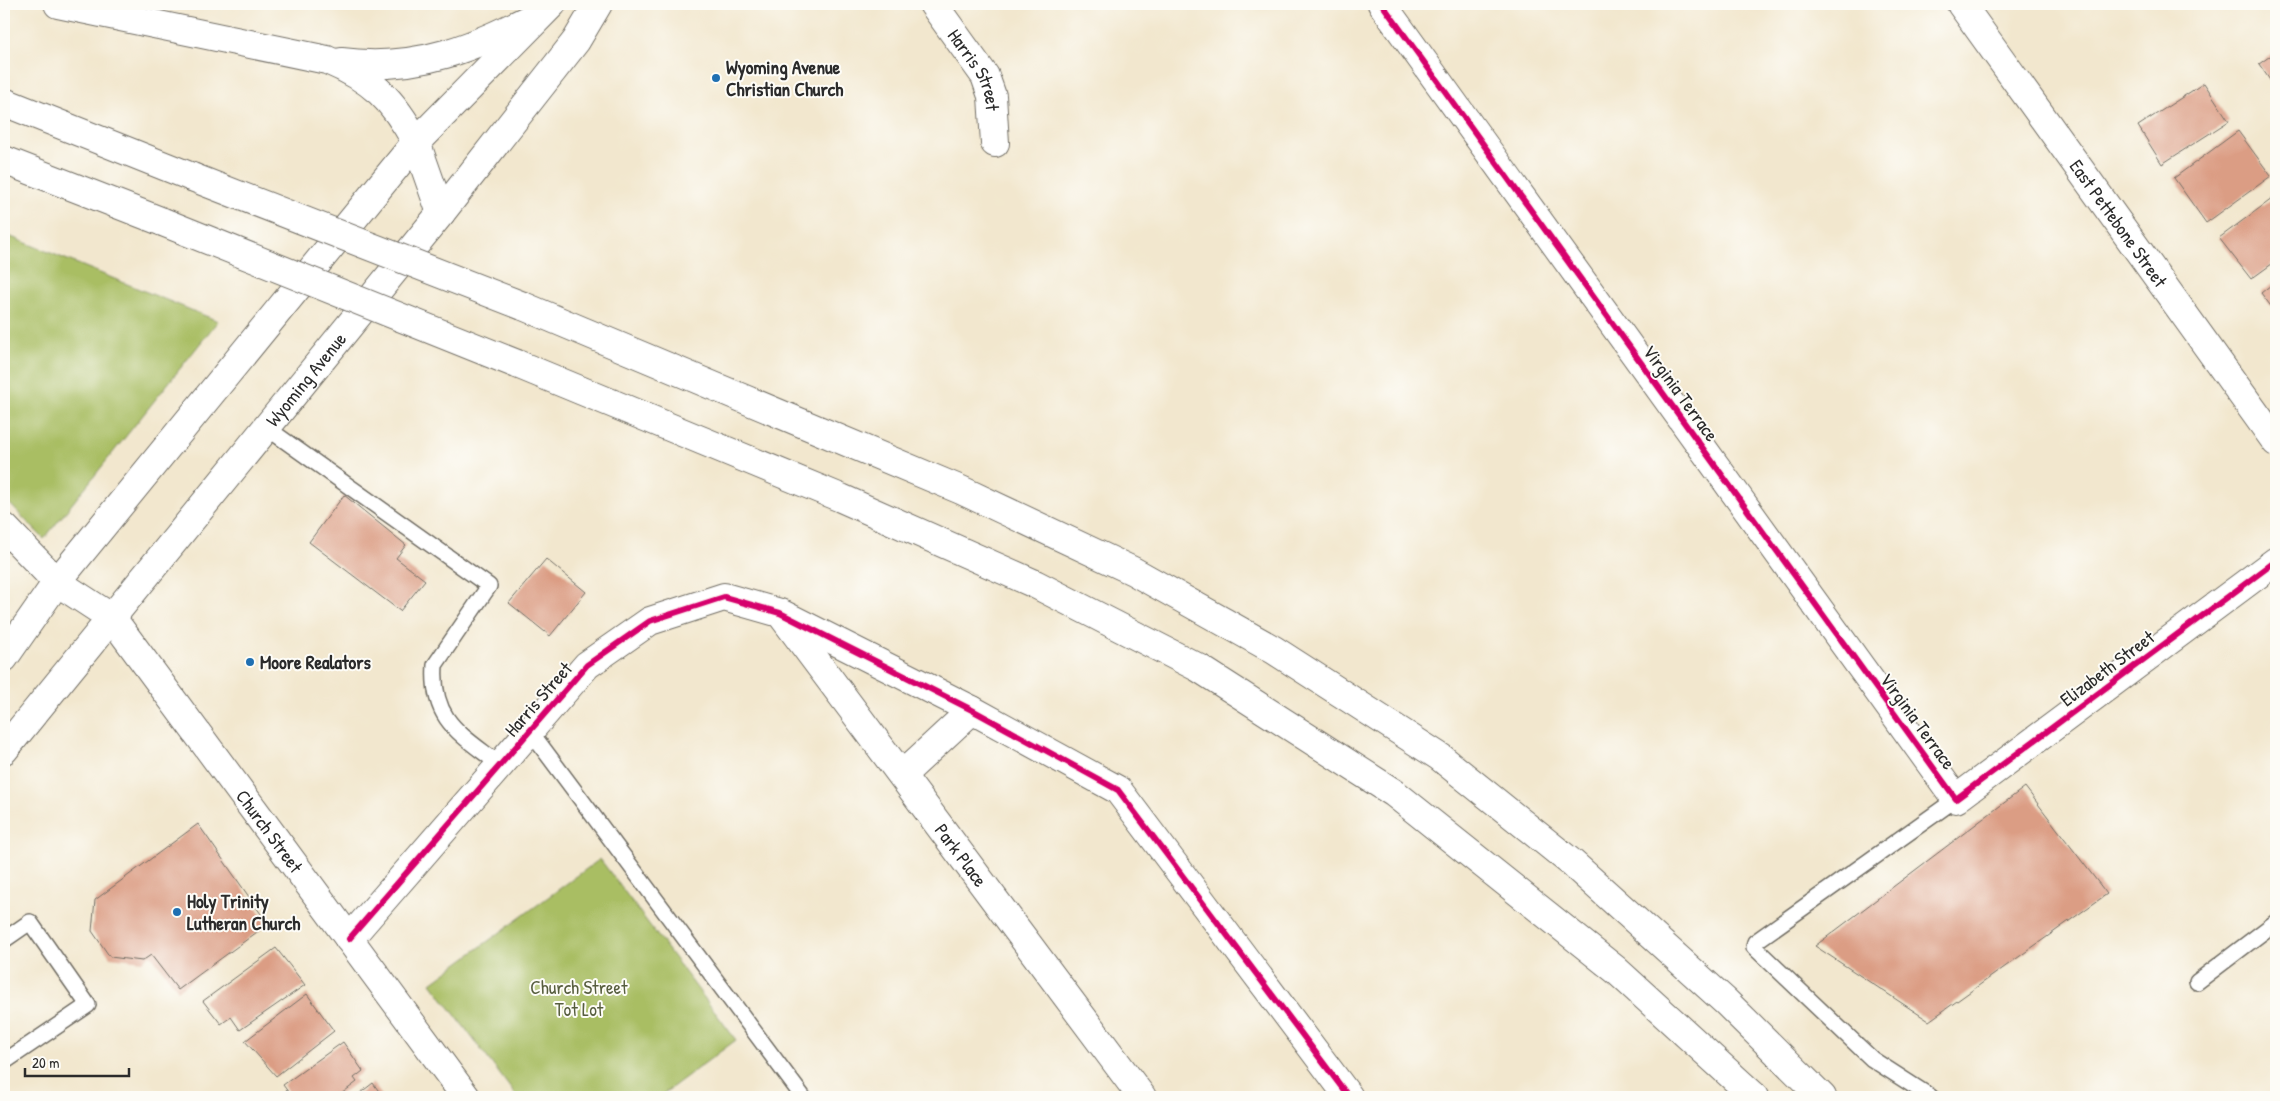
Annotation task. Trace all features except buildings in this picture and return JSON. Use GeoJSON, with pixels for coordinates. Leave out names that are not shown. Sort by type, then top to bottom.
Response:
{"type":"FeatureCollection","features":[{"type":"Feature","properties":{"kind":"main road"},"geometry":{"type":"LineString","coordinates":[[58,4],[327,60],[380,64],[430,58],[485,41],[547,8]]}},
{"type":"Feature","properties":{"kind":"main road","name":"Wyoming Avenue"},"geometry":{"type":"LineString","coordinates":[[4,750],[441,214],[576,41],[598,4]]}},
{"type":"Feature","properties":{"kind":"main road","name":"Harris Street"},"geometry":{"type":"LineString","coordinates":[[933,4],[985,76],[992,96],[995,119],[995,143]]}},
{"type":"Feature","properties":{"kind":"main road","name":"Virginia Terrace"},"geometry":{"type":"LineString","coordinates":[[1382,4],[1956,799]]}},
{"type":"Feature","properties":{"kind":"main road","name":"East Pettebone Street"},"geometry":{"type":"LineString","coordinates":[[1961,4],[2276,442]]}},
{"type":"Feature","properties":{"kind":"main road"},"geometry":{"type":"LineString","coordinates":[[4,658],[57,582],[416,142],[547,8]]}},
{"type":"Feature","properties":{"kind":"main road"},"geometry":{"type":"LineString","coordinates":[[327,60],[354,71],[383,94],[402,116],[416,142],[441,214]]}},
{"type":"Feature","properties":{"kind":"main road"},"geometry":{"type":"LineString","coordinates":[[4,102],[523,306],[961,490],[1133,571],[1274,650],[1440,758],[1572,862],[1726,1002],[1822,1097]]}},
{"type":"Feature","properties":{"kind":"main road"},"geometry":{"type":"LineString","coordinates":[[4,160],[517,364],[840,498],[1026,580],[1200,668],[1394,792],[1616,970],[1755,1097]]}},
{"type":"Feature","properties":{"kind":"main road","name":"Church Street"},"geometry":{"type":"LineString","coordinates":[[4,527],[57,582],[112,618],[466,1097]]}},
{"type":"Feature","properties":{"kind":"main road","name":"Elizabeth Street"},"geometry":{"type":"LineString","coordinates":[[1956,799],[2276,561]]}},
{"type":"Feature","properties":{"kind":"main road","name":"Harris Street"},"geometry":{"type":"LineString","coordinates":[[349,939],[587,665],[650,621],[724,597],[780,613],[972,710],[1118,790],[1349,1097]]}},
{"type":"Feature","properties":{"kind":"main road","name":"Park Place"},"geometry":{"type":"LineString","coordinates":[[780,613],[1142,1097]]}},
{"type":"Feature","properties":{"kind":"main road"},"geometry":{"type":"LineString","coordinates":[[902,775],[972,710]]}},
{"type":"Feature","properties":{"kind":"lane"},"geometry":{"type":"LineString","coordinates":[[267,428],[489,586],[435,665],[434,678],[437,701],[450,725],[500,765]]}},
{"type":"Feature","properties":{"kind":"lane"},"geometry":{"type":"LineString","coordinates":[[530,730],[803,1097]]}},
{"type":"Feature","properties":{"kind":"lane"},"geometry":{"type":"LineString","coordinates":[[1931,1097],[1872,1059],[1754,947],[1755,942],[1956,799]]}},
{"type":"Feature","properties":{"kind":"lane"},"geometry":{"type":"LineString","coordinates":[[4,940],[30,922],[88,1005],[4,1062]]}},
{"type":"Feature","properties":{"kind":"lane"},"geometry":{"type":"LineString","coordinates":[[2197,982],[2276,922]]}},
{"type":"Feature","properties":{"kind":"green space"},"geometry":{"type":"Polygon","coordinates":[[[4,234],[218,321],[44,539],[4,498],[4,234]]]}},
{"type":"Feature","properties":{"kind":"green space","name":"Church Street Tot Lot"},"geometry":{"type":"Polygon","coordinates":[[[600,859],[736,1040],[659,1097],[517,1097],[431,983],[600,859]]]}},
{"type":"Feature","properties":{"kind":"cycle path"},"geometry":{"type":"LineString","coordinates":[[1382,4],[1956,799],[2276,561]]}},
{"type":"Feature","properties":{"kind":"cycle path"},"geometry":{"type":"LineString","coordinates":[[349,939],[587,665],[650,621],[724,597],[780,613],[972,710],[1118,790],[1349,1097]]}},
{"type":"Feature","properties":{"kind":"place","name":"Wyoming Avenue Christian Church"},"geometry":{"type":"Point","coordinates":[716,78]}},
{"type":"Feature","properties":{"kind":"place","name":"Moore Realators"},"geometry":{"type":"Point","coordinates":[250,662]}},
{"type":"Feature","properties":{"kind":"place","name":"Holy Trinity Lutheran Church"},"geometry":{"type":"Point","coordinates":[177,912]}}]}
